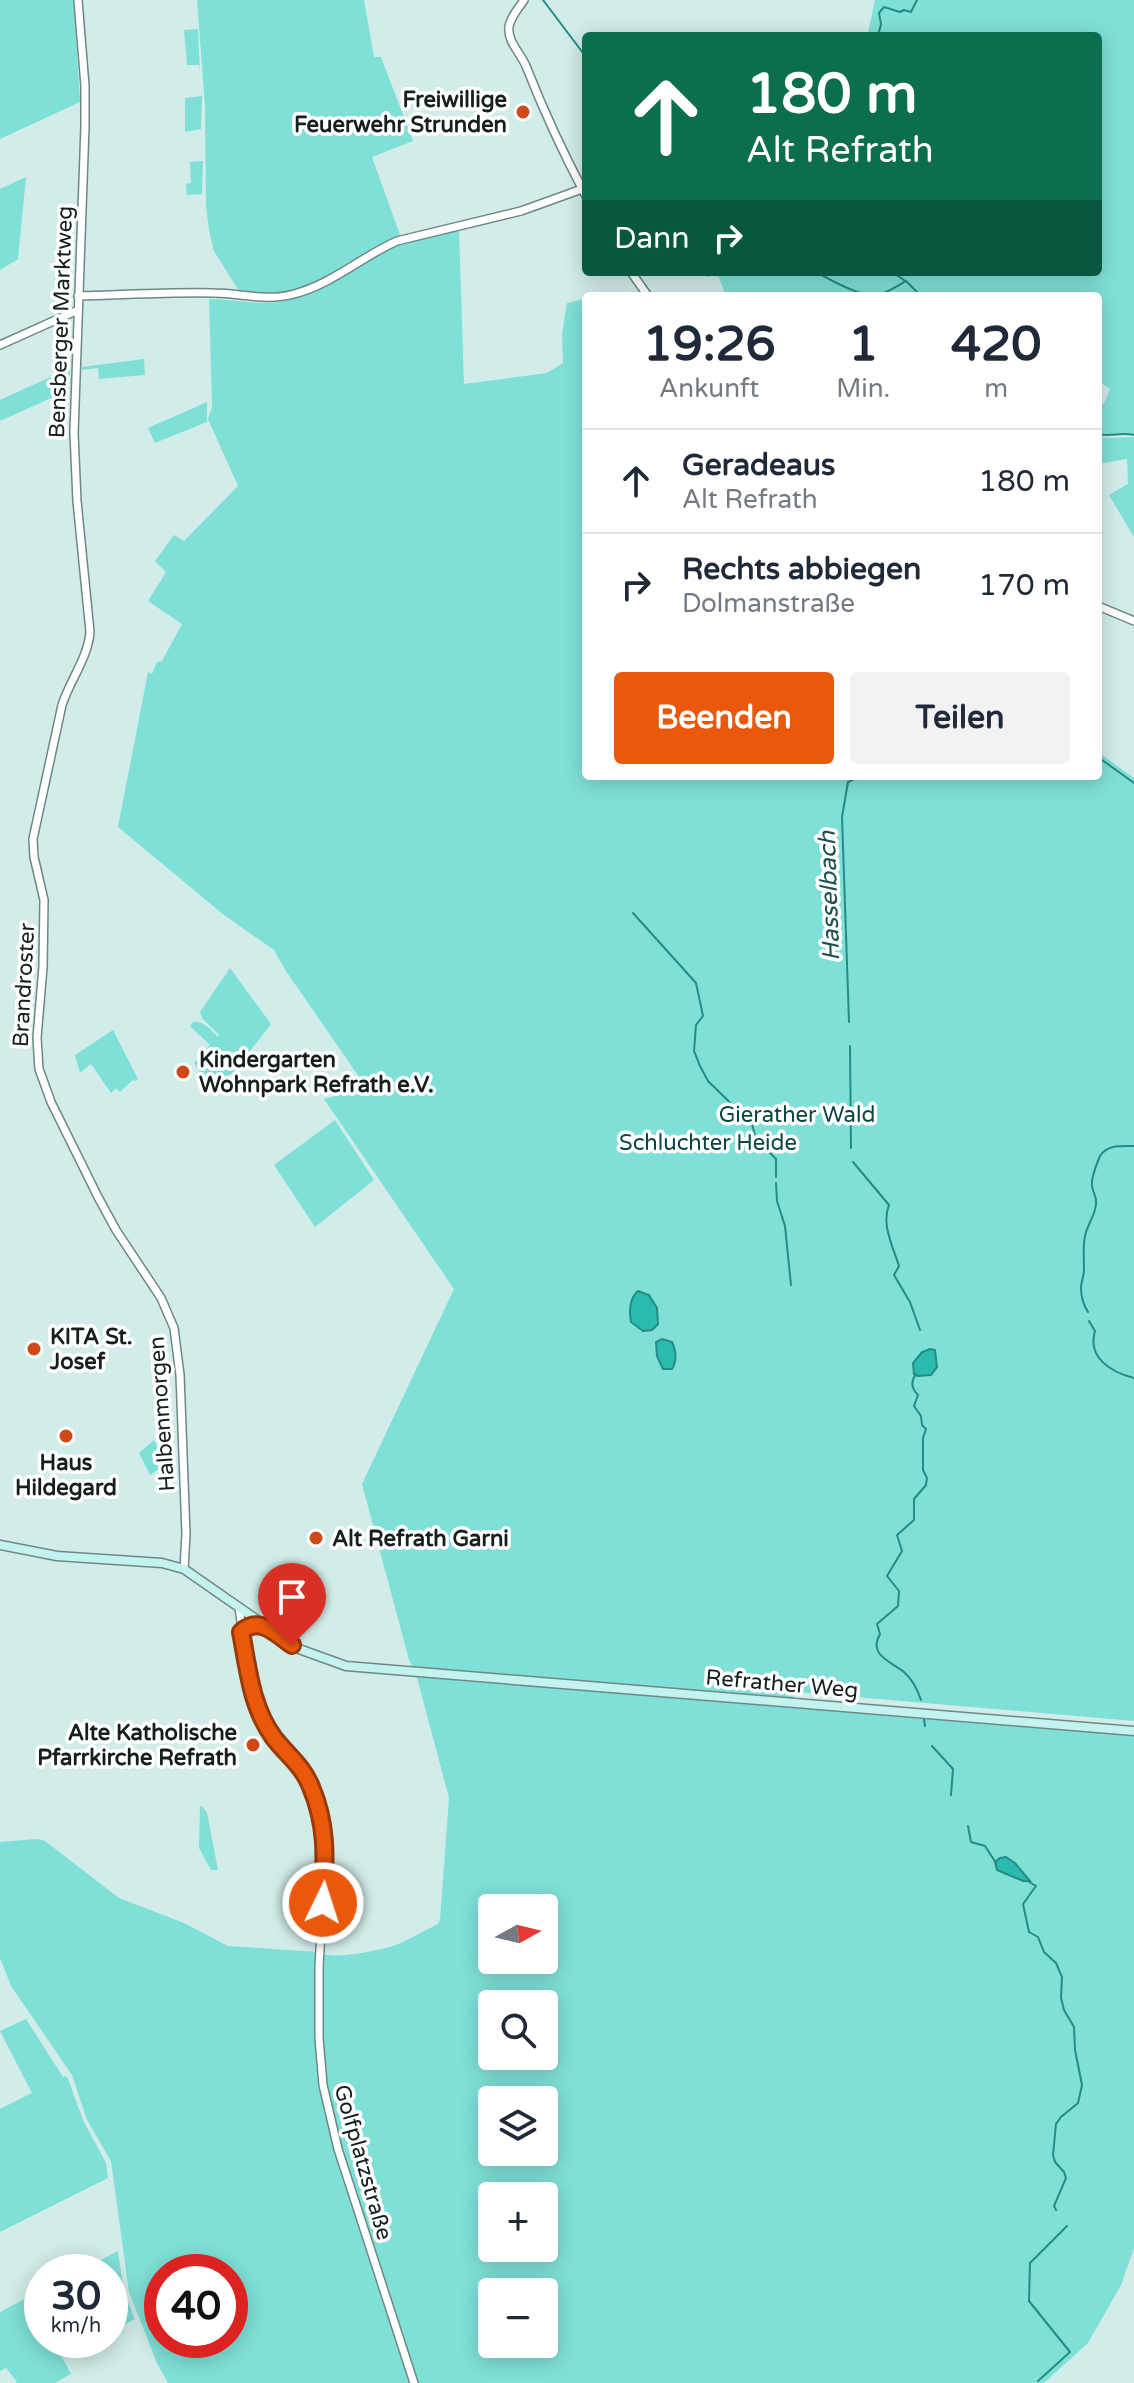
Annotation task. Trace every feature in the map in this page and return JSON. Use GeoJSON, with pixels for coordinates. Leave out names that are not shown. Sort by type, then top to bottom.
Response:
{"type":"FeatureCollection","features":[{"type":"Feature","properties":{"kind":"main road"},"geometry":{"type":"LineString","coordinates":[[0,1545],[57,1556],[162,1563],[184,1569]]}},
{"type":"Feature","properties":{"kind":"main road","name":"Refrather Weg"},"geometry":{"type":"LineString","coordinates":[[184,1569],[299,1649],[346,1666],[1134,1731]]}},
{"type":"Feature","properties":{"kind":"street","name":"Bensberger Marktweg"},"geometry":{"type":"LineString","coordinates":[[78,0],[85,100],[74,465],[89,614],[89,645]]}},
{"type":"Feature","properties":{"kind":"street"},"geometry":{"type":"LineString","coordinates":[[524,0],[510,21],[510,38],[582,188]]}},
{"type":"Feature","properties":{"kind":"street"},"geometry":{"type":"LineString","coordinates":[[78,296],[213,293],[265,298],[289,295],[327,282],[380,248],[397,241],[582,193]]}},
{"type":"Feature","properties":{"kind":"street"},"geometry":{"type":"LineString","coordinates":[[0,345],[78,310]]}},
{"type":"Feature","properties":{"kind":"street"},"geometry":{"type":"LineString","coordinates":[[1102,608],[1134,621]]}},
{"type":"Feature","properties":{"kind":"street","name":"Brandroster"},"geometry":{"type":"LineString","coordinates":[[89,645],[62,705],[33,848],[44,900],[37,1038],[39,1069],[91,1182]]}},
{"type":"Feature","properties":{"kind":"street","name":"Halbenmorgen"},"geometry":{"type":"LineString","coordinates":[[91,1182],[116,1230],[161,1298],[174,1328],[180,1375],[186,1534],[184,1569]]}},
{"type":"Feature","properties":{"kind":"street","name":"Golfplatzstraße"},"geometry":{"type":"LineString","coordinates":[[239,1608],[255,1703],[273,1736],[295,1759],[319,1807],[326,1843],[319,1967],[319,2038],[323,2085],[336,2140],[414,2383]]}},
{"type":"Feature","properties":{"kind":"street"},"geometry":{"type":"LineString","coordinates":[[241,1632],[250,1625],[262,1624]]}},
{"type":"Feature","properties":{"kind":"green space"},"geometry":{"type":"Polygon","coordinates":[[[0,0],[75,0],[80,102],[0,139],[0,0]]]}},
{"type":"Feature","properties":{"kind":"green space"},"geometry":{"type":"Polygon","coordinates":[[[197,0],[364,0],[374,57],[381,57],[413,141],[372,157],[400,235],[306,286],[265,294],[241,294],[214,251],[209,230],[205,106],[197,0]]]}},
{"type":"Feature","properties":{"kind":"green space"},"geometry":{"type":"Polygon","coordinates":[[[875,0],[1134,0],[1134,434],[1102,434],[1102,403],[1110,389],[1102,384],[1102,292],[724,292],[718,276],[1102,276],[1102,32],[868,32],[875,0]]]}},
{"type":"Feature","properties":{"kind":"green space"},"geometry":{"type":"Polygon","coordinates":[[[198,29],[200,73],[199,65],[187,65],[184,30],[198,29]]]}},
{"type":"Feature","properties":{"kind":"green space"},"geometry":{"type":"Polygon","coordinates":[[[202,96],[201,129],[185,132],[185,98],[202,96]]]}},
{"type":"Feature","properties":{"kind":"green space"},"geometry":{"type":"Polygon","coordinates":[[[203,161],[202,194],[187,195],[186,184],[191,183],[190,162],[203,161]]]}},
{"type":"Feature","properties":{"kind":"green space"},"geometry":{"type":"Polygon","coordinates":[[[26,177],[18,259],[0,270],[0,189],[26,177]]]}},
{"type":"Feature","properties":{"kind":"green space","name":"Gierather Wald"},"geometry":{"type":"Polygon","coordinates":[[[459,229],[464,384],[547,373],[563,363],[562,334],[567,303],[582,299],[582,780],[1102,780],[1102,755],[1134,778],[1134,1721],[797,1692],[787,1706],[1134,1735],[1134,2248],[1121,2285],[1088,2343],[1044,2383],[168,2383],[155,2358],[248,2358],[248,2254],[144,2254],[144,2330],[129,2292],[128,2254],[124,2254],[111,2161],[87,2120],[72,2075],[11,1986],[0,1958],[0,1842],[45,1841],[119,1898],[184,1923],[228,1946],[350,1954],[399,1944],[438,1924],[440,1920],[449,1798],[362,1484],[454,1289],[324,1099],[366,1087],[274,950],[224,915],[118,827],[148,672],[152,674],[157,662],[162,661],[182,624],[148,601],[166,572],[155,561],[174,535],[184,541],[238,486],[208,419],[212,407],[209,299],[268,303],[304,296],[401,244],[459,229]]]}},
{"type":"Feature","properties":{"kind":"green space"},"geometry":{"type":"Polygon","coordinates":[[[144,359],[145,375],[99,379],[98,368],[82,370],[82,367],[144,359]]]}},
{"type":"Feature","properties":{"kind":"green space"},"geometry":{"type":"Polygon","coordinates":[[[70,368],[69,390],[0,421],[0,400],[70,368]]]}},
{"type":"Feature","properties":{"kind":"green space"},"geometry":{"type":"Polygon","coordinates":[[[207,402],[207,422],[155,443],[148,428],[207,402]]]}},
{"type":"Feature","properties":{"kind":"green space"},"geometry":{"type":"Polygon","coordinates":[[[1102,437],[1134,437],[1134,537],[1109,495],[1128,484],[1127,459],[1102,463],[1102,437]]]}},
{"type":"Feature","properties":{"kind":"green space"},"geometry":{"type":"Polygon","coordinates":[[[230,968],[271,1024],[232,1074],[207,1083],[194,1063],[210,1045],[190,1026],[193,1022],[200,1022],[219,1035],[200,1012],[230,968]]]}},
{"type":"Feature","properties":{"kind":"green space"},"geometry":{"type":"Polygon","coordinates":[[[113,1030],[138,1079],[120,1092],[116,1088],[111,1093],[91,1064],[80,1073],[75,1055],[113,1030]]]}},
{"type":"Feature","properties":{"kind":"green space"},"geometry":{"type":"Polygon","coordinates":[[[335,1120],[374,1180],[315,1227],[274,1165],[335,1120]]]}},
{"type":"Feature","properties":{"kind":"green space"},"geometry":{"type":"Polygon","coordinates":[[[154,1440],[166,1464],[150,1475],[139,1453],[154,1440]]]}},
{"type":"Feature","properties":{"kind":"green space"},"geometry":{"type":"Polygon","coordinates":[[[202,1806],[207,1813],[218,1870],[211,1870],[199,1848],[202,1806]]]}},
{"type":"Feature","properties":{"kind":"green space"},"geometry":{"type":"Polygon","coordinates":[[[26,2019],[63,2077],[68,2079],[83,2120],[106,2163],[108,2178],[0,2232],[0,2109],[32,2093],[0,2031],[26,2019]]]}},
{"type":"Feature","properties":{"kind":"green space"},"geometry":{"type":"Polygon","coordinates":[[[24,2299],[24,2358],[62,2358],[71,2374],[55,2383],[15,2383],[6,2368],[0,2371],[0,2312],[24,2299]]]}},
{"type":"Feature","properties":{"kind":"green space"},"geometry":{"type":"Polygon","coordinates":[[[128,2302],[135,2319],[128,2323],[128,2302]]]}},
{"type":"Feature","properties":{"kind":"shaded area"},"geometry":{"type":"Polygon","coordinates":[[[638,1291],[649,1295],[657,1308],[658,1324],[652,1330],[643,1331],[631,1322],[630,1305],[638,1291]]]}},
{"type":"Feature","properties":{"kind":"shaded area"},"geometry":{"type":"Polygon","coordinates":[[[662,1339],[673,1345],[675,1359],[672,1369],[663,1369],[657,1356],[656,1342],[662,1339]]]}},
{"type":"Feature","properties":{"kind":"shaded area"},"geometry":{"type":"Polygon","coordinates":[[[935,1350],[937,1367],[931,1375],[914,1374],[913,1363],[922,1352],[935,1350]]]}},
{"type":"Feature","properties":{"kind":"shaded area"},"geometry":{"type":"Polygon","coordinates":[[[1006,1857],[1030,1881],[997,1870],[995,1862],[1006,1857]]]}},
{"type":"Feature","properties":{"kind":"waterway"},"geometry":{"type":"LineString","coordinates":[[543,0],[582,52]]}},
{"type":"Feature","properties":{"kind":"waterway"},"geometry":{"type":"LineString","coordinates":[[879,32],[879,13],[884,7],[911,12],[917,0]]}},
{"type":"Feature","properties":{"kind":"waterway"},"geometry":{"type":"LineString","coordinates":[[824,276],[858,292]]}},
{"type":"Feature","properties":{"kind":"waterway"},"geometry":{"type":"LineString","coordinates":[[898,276],[905,281]]}},
{"type":"Feature","properties":{"kind":"waterway"},"geometry":{"type":"LineString","coordinates":[[886,292],[906,281],[917,292]]}},
{"type":"Feature","properties":{"kind":"waterway"},"geometry":{"type":"LineString","coordinates":[[1102,434],[1134,435]]}},
{"type":"Feature","properties":{"kind":"waterway"},"geometry":{"type":"LineString","coordinates":[[1102,760],[1134,783]]}},
{"type":"Feature","properties":{"kind":"waterway","name":"Hasselbach"},"geometry":{"type":"LineString","coordinates":[[849,1022],[842,817],[848,782],[852,780]]}},
{"type":"Feature","properties":{"kind":"waterway"},"geometry":{"type":"LineString","coordinates":[[633,913],[696,983],[703,1016],[696,1025],[694,1051],[700,1066],[708,1081],[752,1124],[756,1139],[776,1159],[776,1177]]}},
{"type":"Feature","properties":{"kind":"waterway","name":"Hasselbach"},"geometry":{"type":"LineString","coordinates":[[850,1046],[851,1148]]}},
{"type":"Feature","properties":{"kind":"waterway"},"geometry":{"type":"LineString","coordinates":[[1088,1312],[1081,1288],[1085,1237],[1096,1204],[1093,1175],[1100,1156],[1107,1149],[1134,1146]]}},
{"type":"Feature","properties":{"kind":"waterway","name":"Hasselbach"},"geometry":{"type":"LineString","coordinates":[[853,1162],[889,1205],[887,1228],[899,1266],[894,1275],[910,1302],[920,1330]]}},
{"type":"Feature","properties":{"kind":"waterway"},"geometry":{"type":"LineString","coordinates":[[776,1183],[777,1201],[785,1226],[791,1285]]}},
{"type":"Feature","properties":{"kind":"waterway"},"geometry":{"type":"LineString","coordinates":[[1089,1321],[1095,1331],[1093,1341],[1098,1356],[1109,1368],[1134,1378]]}},
{"type":"Feature","properties":{"kind":"waterway","name":"Hasselbach"},"geometry":{"type":"LineString","coordinates":[[916,1374],[912,1385],[918,1395],[914,1406],[926,1429],[923,1470],[927,1478],[926,1485],[914,1499],[914,1520],[897,1535],[902,1551],[887,1576],[899,1591],[898,1606],[877,1624],[880,1634],[877,1647],[882,1657],[910,1678],[921,1700]]}},
{"type":"Feature","properties":{"kind":"waterway"},"geometry":{"type":"LineString","coordinates":[[924,1719],[925,1726]]}},
{"type":"Feature","properties":{"kind":"waterway","name":"Hasselbach"},"geometry":{"type":"LineString","coordinates":[[932,1746],[953,1769],[951,1795]]}},
{"type":"Feature","properties":{"kind":"waterway","name":"Hasselbach"},"geometry":{"type":"LineString","coordinates":[[968,1826],[971,1842],[985,1846],[996,1863]]}},
{"type":"Feature","properties":{"kind":"waterway","name":"Hasselbach"},"geometry":{"type":"LineString","coordinates":[[1029,1882],[1036,1886],[1023,1904],[1029,1932],[1038,1937],[1044,1952],[1056,1963],[1062,1977],[1061,1998],[1074,2027],[1082,2085],[1078,2103],[1056,2124],[1053,2155],[1066,2178],[1054,2206],[1056,2210]]}},
{"type":"Feature","properties":{"kind":"waterway","name":"Hasselbach"},"geometry":{"type":"LineString","coordinates":[[1038,2381],[1070,2352],[1029,2301],[1030,2263],[1067,2226]]}},
{"type":"Feature","properties":{"kind":"place","name":"Freiwillige Feuerwehr Strunden"},"geometry":{"type":"Point","coordinates":[523,112]}},
{"type":"Feature","properties":{"kind":"place","name":"Kindergarten Wohnpark Refrath e.V."},"geometry":{"type":"Point","coordinates":[183,1072]}},
{"type":"Feature","properties":{"kind":"place","name":"KITA St. Josef"},"geometry":{"type":"Point","coordinates":[34,1349]}},
{"type":"Feature","properties":{"kind":"place","name":"Haus Hildegard"},"geometry":{"type":"Point","coordinates":[66,1436]}},
{"type":"Feature","properties":{"kind":"place","name":"Alt Refrath Garni"},"geometry":{"type":"Point","coordinates":[316,1538]}},
{"type":"Feature","properties":{"kind":"place","name":"Alte Katholische Pfarrkirche Refrath"},"geometry":{"type":"Point","coordinates":[253,1745]}},
{"type":"Feature","properties":{"kind":"route"},"geometry":{"type":"LineString","coordinates":[[292,1645],[262,1624],[250,1625],[241,1632],[255,1703],[273,1736],[300,1767],[319,1807],[326,1843],[323,1903]]}},
{"type":"Feature","properties":{"kind":"park label","name":"Schluchter Heide"},"geometry":{"type":"Point","coordinates":[708,1142]}}]}
